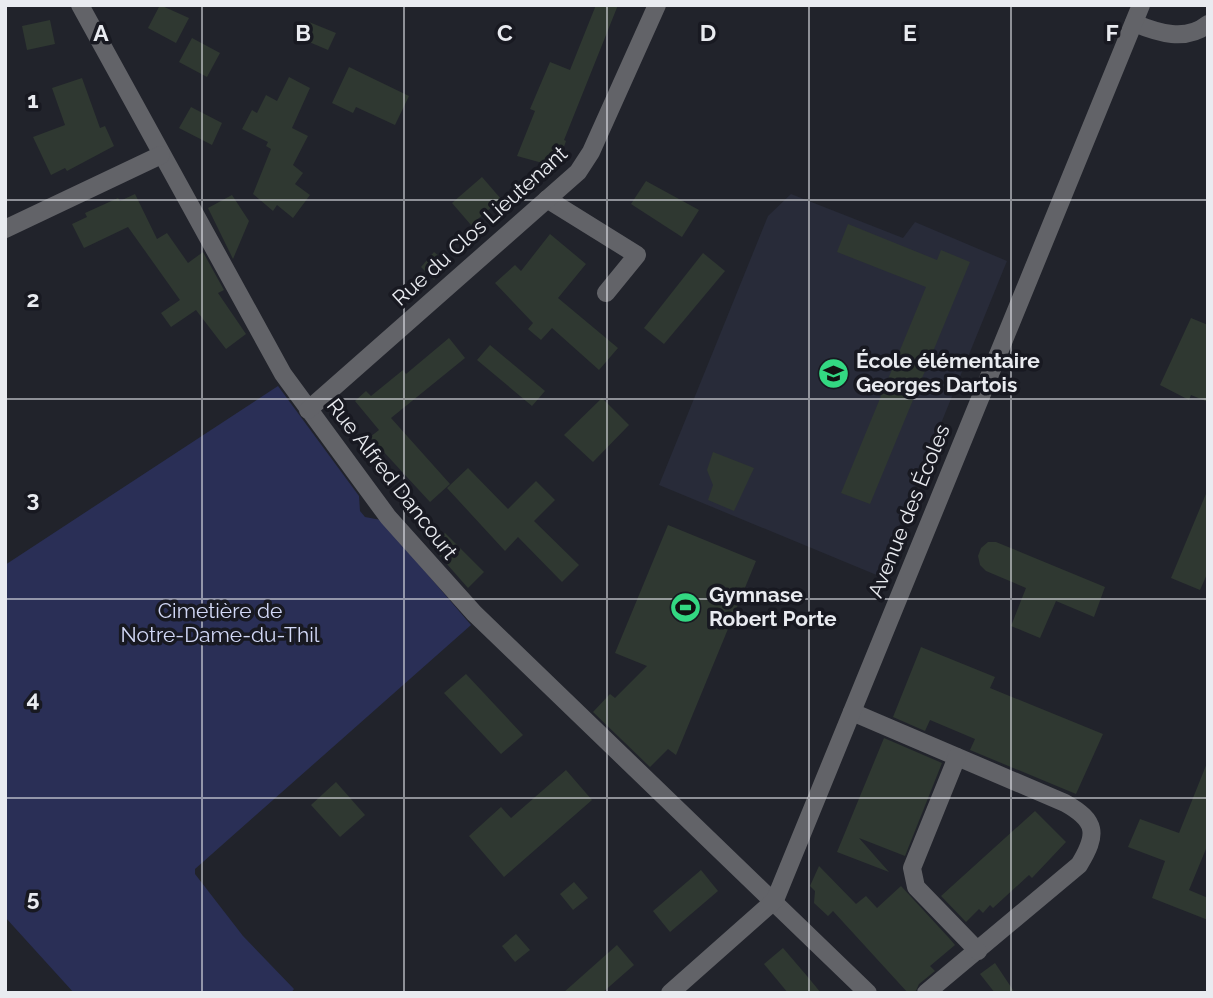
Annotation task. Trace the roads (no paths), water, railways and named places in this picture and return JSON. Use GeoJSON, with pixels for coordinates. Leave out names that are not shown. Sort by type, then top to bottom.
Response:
{"type":"FeatureCollection","features":[{"type":"Feature","properties":{"kind":"street","name":"Rue Alfred Dancourt"},"geometry":{"type":"LineString","coordinates":[[80,5],[160,155],[283,374],[388,517],[431,569],[869,993]]}},
{"type":"Feature","properties":{"kind":"street","name":"Rue du Clos Lieutenant"},"geometry":{"type":"LineString","coordinates":[[308,410],[585,163],[657,5]]}},
{"type":"Feature","properties":{"kind":"street","name":"Avenue des Écoles"},"geometry":{"type":"LineString","coordinates":[[775,900],[1141,5]]}},
{"type":"Feature","properties":{"kind":"street"},"geometry":{"type":"LineString","coordinates":[[1134,23],[1159,32],[1185,35],[1197,32],[1208,24]]}},
{"type":"Feature","properties":{"kind":"street"},"geometry":{"type":"LineString","coordinates":[[5,229],[160,155]]}},
{"type":"Feature","properties":{"kind":"street"},"geometry":{"type":"LineString","coordinates":[[547,199],[637,256],[606,293]]}},
{"type":"Feature","properties":{"kind":"street"},"geometry":{"type":"LineString","coordinates":[[852,712],[1065,803],[1085,814],[1091,828],[1090,846],[1079,865],[978,951],[963,959],[926,993]]}},
{"type":"Feature","properties":{"kind":"street"},"geometry":{"type":"LineString","coordinates":[[957,757],[912,868],[916,887],[978,951]]}},
{"type":"Feature","properties":{"kind":"street"},"geometry":{"type":"LineString","coordinates":[[670,993],[775,900]]}},
{"type":"Feature","properties":{"kind":"place","name":"École élémentaire Georges Dartois"},"geometry":{"type":"Point","coordinates":[833,373]}},
{"type":"Feature","properties":{"kind":"place","name":"Gymnase Robert Porte"},"geometry":{"type":"Point","coordinates":[686,607]}},
{"type":"Feature","properties":{"kind":"park label","name":"Cimetière de Notre-Dame-du-Thil"},"geometry":{"type":"Point","coordinates":[220,623]}}]}
